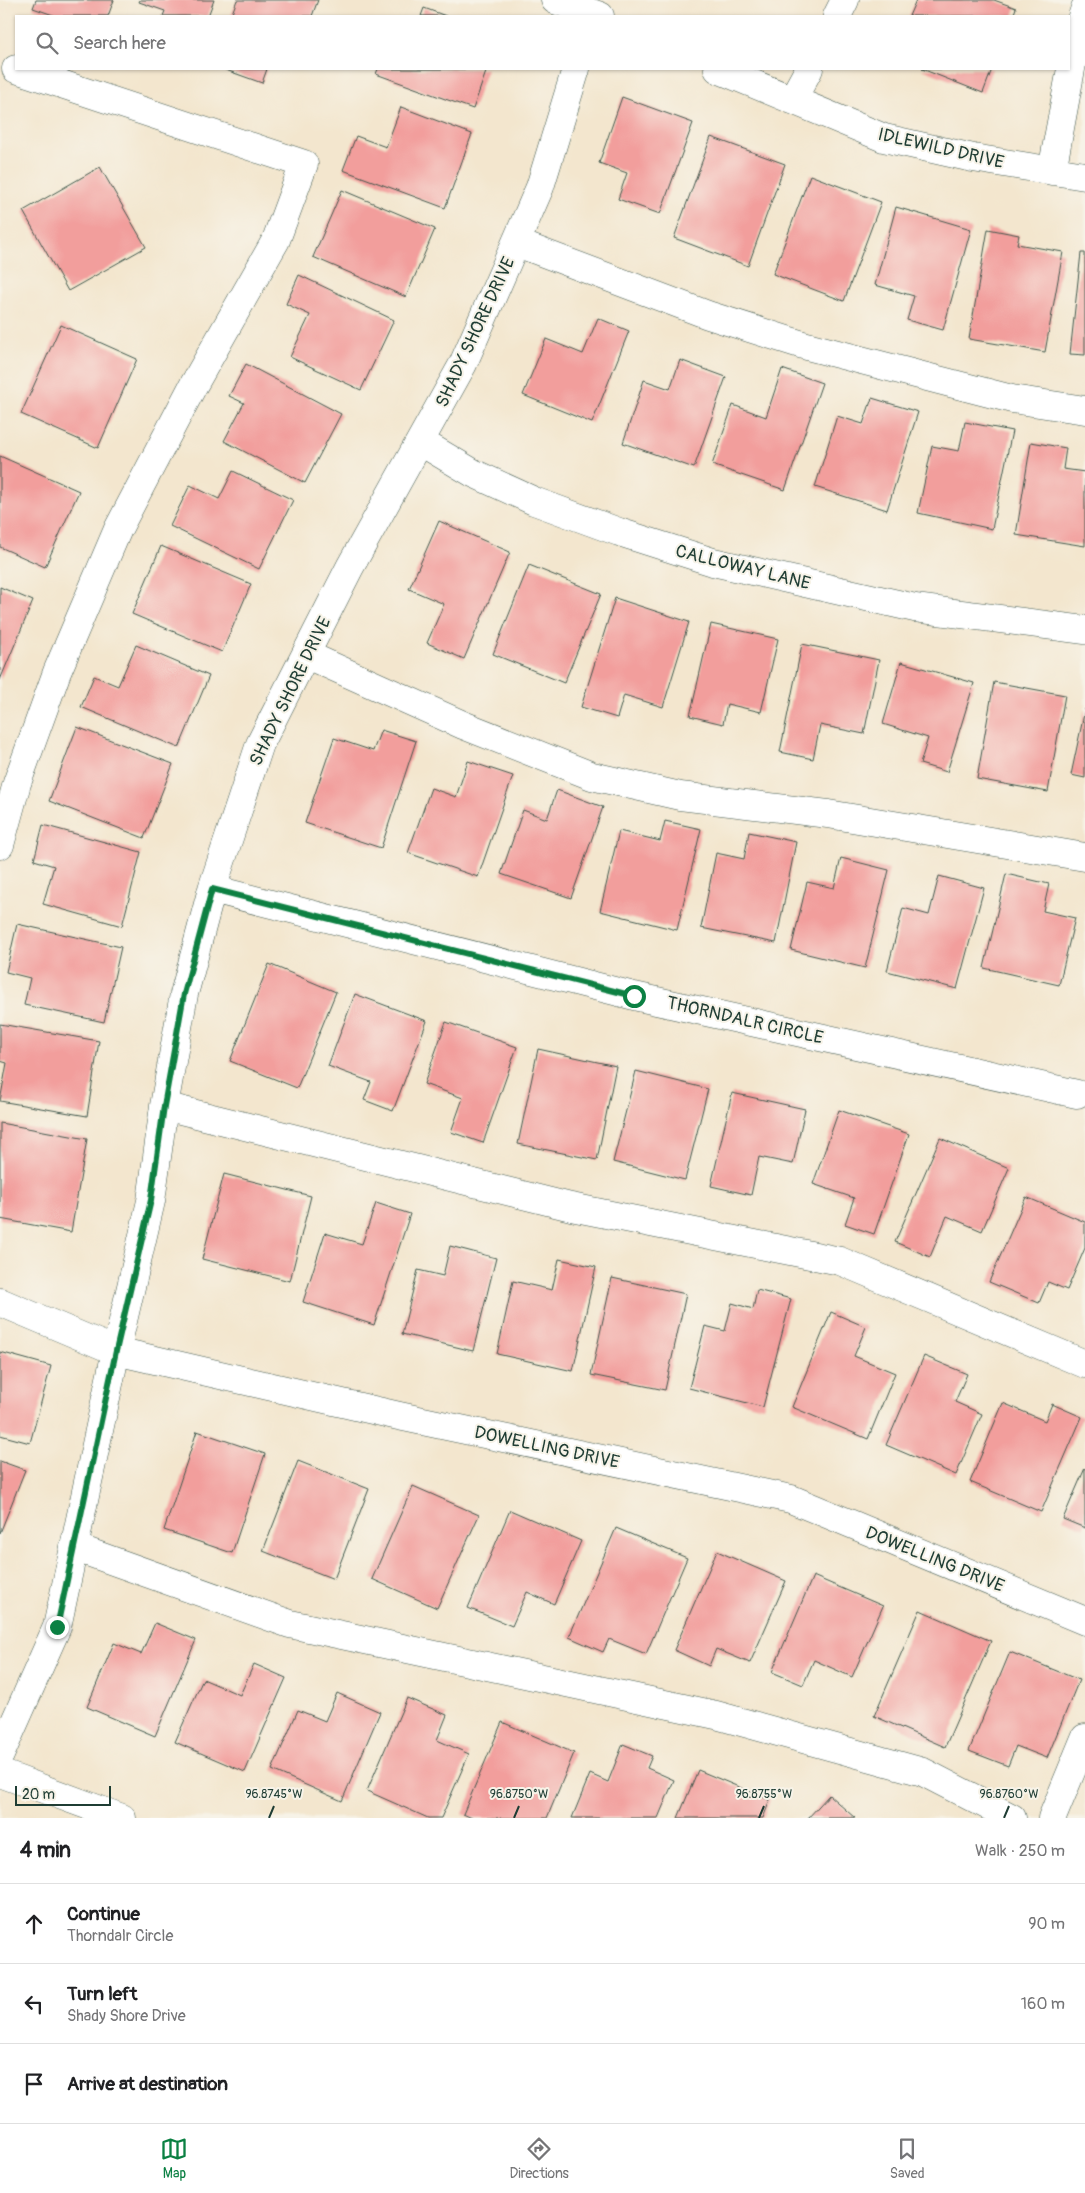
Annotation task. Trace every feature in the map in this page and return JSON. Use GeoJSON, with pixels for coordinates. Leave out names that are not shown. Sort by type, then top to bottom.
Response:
{"type":"FeatureCollection","features":[{"type":"Feature","properties":{"kind":"street"},"geometry":{"type":"LineString","coordinates":[[555,0],[597,12]]}},
{"type":"Feature","properties":{"kind":"street"},"geometry":{"type":"LineString","coordinates":[[838,15],[845,0]]}},
{"type":"Feature","properties":{"kind":"street"},"geometry":{"type":"LineString","coordinates":[[1052,172],[1085,8]]}},
{"type":"Feature","properties":{"kind":"street"},"geometry":{"type":"LineString","coordinates":[[0,63],[15,69]]}},
{"type":"Feature","properties":{"kind":"street"},"geometry":{"type":"LineString","coordinates":[[0,846],[17,783],[57,672],[118,529],[193,386],[276,240],[304,164],[19,70]]}},
{"type":"Feature","properties":{"kind":"street","name":"SHADY SHORE DRIVE"},"geometry":{"type":"LineString","coordinates":[[0,1755],[57,1627],[116,1351],[151,1200],[164,1106],[184,994],[212,889],[260,744],[307,655],[350,567],[463,364],[540,187],[576,70]]}},
{"type":"Feature","properties":{"kind":"street","name":"IDLEWILD DRIVE"},"geometry":{"type":"LineString","coordinates":[[720,70],[884,138],[973,158],[1085,176]]}},
{"type":"Feature","properties":{"kind":"street"},"geometry":{"type":"LineString","coordinates":[[792,100],[808,70]]}},
{"type":"Feature","properties":{"kind":"street"},"geometry":{"type":"LineString","coordinates":[[517,243],[708,315],[803,344],[1012,399],[1085,410]]}},
{"type":"Feature","properties":{"kind":"street","name":"CALLOWAY LANE"},"geometry":{"type":"LineString","coordinates":[[421,442],[473,473],[534,501],[619,532],[713,562],[915,608],[1085,630]]}},
{"type":"Feature","properties":{"kind":"street"},"geometry":{"type":"LineString","coordinates":[[307,655],[464,725],[592,776],[680,796],[828,814],[1085,857]]}},
{"type":"Feature","properties":{"kind":"street","name":"THORNDALR CIRCLE"},"geometry":{"type":"LineString","coordinates":[[212,889],[634,996],[1077,1094]]}},
{"type":"Feature","properties":{"kind":"street"},"geometry":{"type":"LineString","coordinates":[[164,1106],[572,1207],[840,1261],[1085,1364]]}},
{"type":"Feature","properties":{"kind":"street","name":"DOWELLING DRIVE"},"geometry":{"type":"LineString","coordinates":[[0,1302],[116,1351],[399,1416],[791,1499],[1085,1621]]}},
{"type":"Feature","properties":{"kind":"street"},"geometry":{"type":"LineString","coordinates":[[74,1547],[290,1624],[716,1715],[923,1772],[1012,1818]]}},
{"type":"Feature","properties":{"kind":"street"},"geometry":{"type":"LineString","coordinates":[[1052,1818],[1085,1738]]}},
{"type":"Feature","properties":{"kind":"street"},"geometry":{"type":"LineString","coordinates":[[0,1773],[122,1818]]}},
{"type":"Feature","properties":{"kind":"building"},"geometry":{"type":"Polygon","coordinates":[[[36,0],[114,0],[108,15],[53,15],[33,8],[36,0]]]}},
{"type":"Feature","properties":{"kind":"building"},"geometry":{"type":"Polygon","coordinates":[[[140,0],[214,0],[208,15],[163,15],[165,11],[139,2],[140,0]]]}},
{"type":"Feature","properties":{"kind":"building"},"geometry":{"type":"Polygon","coordinates":[[[237,0],[318,0],[312,15],[231,15],[237,0]]]}},
{"type":"Feature","properties":{"kind":"building"},"geometry":{"type":"Polygon","coordinates":[[[916,0],[994,0],[1016,8],[1013,15],[909,15],[916,0]]]}},
{"type":"Feature","properties":{"kind":"building"},"geometry":{"type":"Polygon","coordinates":[[[424,8],[443,15],[421,15],[424,8]]]}},
{"type":"Feature","properties":{"kind":"building"},"geometry":{"type":"Polygon","coordinates":[[[226,70],[267,70],[262,83],[226,70]]]}},
{"type":"Feature","properties":{"kind":"building"},"geometry":{"type":"Polygon","coordinates":[[[378,70],[487,70],[473,109],[376,74],[378,70]]]}},
{"type":"Feature","properties":{"kind":"building"},"geometry":{"type":"Polygon","coordinates":[[[925,70],[992,70],[983,93],[925,70]]]}},
{"type":"Feature","properties":{"kind":"building"},"geometry":{"type":"Polygon","coordinates":[[[622,97],[693,123],[660,214],[618,199],[627,173],[599,163],[622,97]]]}},
{"type":"Feature","properties":{"kind":"building"},"geometry":{"type":"Polygon","coordinates":[[[401,107],[472,134],[445,208],[343,170],[356,136],[386,147],[401,107]]]}},
{"type":"Feature","properties":{"kind":"building"},"geometry":{"type":"Polygon","coordinates":[[[711,137],[785,164],[748,266],[674,238],[711,137]]]}},
{"type":"Feature","properties":{"kind":"building"},"geometry":{"type":"Polygon","coordinates":[[[100,167],[146,247],[68,291],[23,211],[100,167]]]}},
{"type":"Feature","properties":{"kind":"building"},"geometry":{"type":"Polygon","coordinates":[[[810,175],[881,202],[844,301],[773,274],[810,175]]]}},
{"type":"Feature","properties":{"kind":"building"},"geometry":{"type":"Polygon","coordinates":[[[342,190],[435,229],[406,297],[313,257],[342,190]]]}},
{"type":"Feature","properties":{"kind":"building"},"geometry":{"type":"Polygon","coordinates":[[[896,207],[971,229],[943,330],[907,320],[914,296],[875,285],[896,207]]]}},
{"type":"Feature","properties":{"kind":"building"},"geometry":{"type":"Polygon","coordinates":[[[988,229],[1019,235],[1017,244],[1063,252],[1045,352],[969,339],[988,229]]]}},
{"type":"Feature","properties":{"kind":"building"},"geometry":{"type":"Polygon","coordinates":[[[1081,253],[1085,253],[1085,355],[1070,354],[1081,253]]]}},
{"type":"Feature","properties":{"kind":"building"},"geometry":{"type":"Polygon","coordinates":[[[299,275],[394,320],[361,390],[290,357],[310,315],[286,304],[299,275]]]}},
{"type":"Feature","properties":{"kind":"building"},"geometry":{"type":"Polygon","coordinates":[[[598,318],[629,331],[592,423],[523,395],[546,339],[583,354],[598,318]]]}},
{"type":"Feature","properties":{"kind":"building"},"geometry":{"type":"Polygon","coordinates":[[[61,325],[137,359],[98,448],[21,414],[61,325]]]}},
{"type":"Feature","properties":{"kind":"building"},"geometry":{"type":"Polygon","coordinates":[[[680,360],[726,377],[694,468],[623,443],[644,380],[670,389],[680,360]]]}},
{"type":"Feature","properties":{"kind":"building"},"geometry":{"type":"Polygon","coordinates":[[[246,364],[341,414],[305,483],[224,441],[244,403],[229,396],[246,364]]]}},
{"type":"Feature","properties":{"kind":"building"},"geometry":{"type":"Polygon","coordinates":[[[782,369],[822,383],[785,490],[712,465],[733,405],[766,417],[782,369]]]}},
{"type":"Feature","properties":{"kind":"building"},"geometry":{"type":"Polygon","coordinates":[[[872,398],[918,412],[887,510],[815,487],[837,416],[863,424],[872,398]]]}},
{"type":"Feature","properties":{"kind":"building"},"geometry":{"type":"Polygon","coordinates":[[[965,422],[1012,431],[992,529],[918,513],[932,446],[959,451],[965,422]]]}},
{"type":"Feature","properties":{"kind":"building"},"geometry":{"type":"Polygon","coordinates":[[[1031,442],[1066,448],[1063,469],[1085,472],[1085,546],[1016,535],[1031,442]]]}},
{"type":"Feature","properties":{"kind":"building"},"geometry":{"type":"Polygon","coordinates":[[[0,456],[79,491],[45,567],[0,547],[0,456]]]}},
{"type":"Feature","properties":{"kind":"building"},"geometry":{"type":"Polygon","coordinates":[[[233,471],[293,500],[259,569],[170,526],[190,485],[219,499],[233,471]]]}},
{"type":"Feature","properties":{"kind":"building"},"geometry":{"type":"Polygon","coordinates":[[[439,521],[510,552],[464,659],[427,643],[444,604],[409,589],[439,521]]]}},
{"type":"Feature","properties":{"kind":"building"},"geometry":{"type":"Polygon","coordinates":[[[161,546],[251,584],[222,652],[132,614],[161,546]]]}},
{"type":"Feature","properties":{"kind":"building"},"geometry":{"type":"Polygon","coordinates":[[[529,565],[601,594],[564,683],[493,654],[529,565]]]}},
{"type":"Feature","properties":{"kind":"building"},"geometry":{"type":"Polygon","coordinates":[[[0,587],[33,601],[0,680],[0,587]]]}},
{"type":"Feature","properties":{"kind":"building"},"geometry":{"type":"Polygon","coordinates":[[[615,598],[689,622],[663,707],[624,695],[617,718],[581,707],[615,598]]]}},
{"type":"Feature","properties":{"kind":"building"},"geometry":{"type":"Polygon","coordinates":[[[711,624],[778,639],[761,712],[727,704],[723,724],[690,716],[711,624]]]}},
{"type":"Feature","properties":{"kind":"building"},"geometry":{"type":"Polygon","coordinates":[[[802,644],[879,660],[864,734],[820,725],[813,759],[780,752],[802,644]]]}},
{"type":"Feature","properties":{"kind":"building"},"geometry":{"type":"Polygon","coordinates":[[[136,645],[209,676],[179,748],[81,707],[94,676],[118,686],[136,645]]]}},
{"type":"Feature","properties":{"kind":"building"},"geometry":{"type":"Polygon","coordinates":[[[901,662],[974,683],[947,772],[920,764],[928,738],[883,724],[901,662]]]}},
{"type":"Feature","properties":{"kind":"building"},"geometry":{"type":"Polygon","coordinates":[[[994,682],[1065,695],[1048,792],[977,779],[994,682]]]}},
{"type":"Feature","properties":{"kind":"building"},"geometry":{"type":"Polygon","coordinates":[[[1085,709],[1085,778],[1071,775],[1085,709]]]}},
{"type":"Feature","properties":{"kind":"building"},"geometry":{"type":"Polygon","coordinates":[[[77,727],[173,764],[144,838],[49,801],[77,727]]]}},
{"type":"Feature","properties":{"kind":"building"},"geometry":{"type":"Polygon","coordinates":[[[381,730],[416,741],[381,848],[305,823],[334,738],[373,751],[381,730]]]}},
{"type":"Feature","properties":{"kind":"building"},"geometry":{"type":"Polygon","coordinates":[[[468,761],[513,776],[478,877],[408,853],[431,788],[456,797],[468,761]]]}},
{"type":"Feature","properties":{"kind":"building"},"geometry":{"type":"Polygon","coordinates":[[[557,790],[603,807],[571,898],[501,874],[523,810],[547,819],[557,790]]]}},
{"type":"Feature","properties":{"kind":"building"},"geometry":{"type":"Polygon","coordinates":[[[665,821],[701,829],[677,930],[600,911],[619,831],[660,841],[665,821]]]}},
{"type":"Feature","properties":{"kind":"building"},"geometry":{"type":"Polygon","coordinates":[[[43,825],[141,852],[122,926],[43,904],[54,866],[34,860],[43,825]]]}},
{"type":"Feature","properties":{"kind":"building"},"geometry":{"type":"Polygon","coordinates":[[[749,832],[796,842],[776,943],[701,928],[716,853],[744,859],[749,832]]]}},
{"type":"Feature","properties":{"kind":"building"},"geometry":{"type":"Polygon","coordinates":[[[841,858],[889,870],[865,968],[791,950],[807,882],[834,888],[841,858]]]}},
{"type":"Feature","properties":{"kind":"building"},"geometry":{"type":"Polygon","coordinates":[[[1006,874],[1049,884],[1043,911],[1075,918],[1059,985],[984,968],[1006,874]]]}},
{"type":"Feature","properties":{"kind":"building"},"geometry":{"type":"Polygon","coordinates":[[[939,876],[984,888],[957,989],[887,971],[903,908],[929,915],[939,876]]]}},
{"type":"Feature","properties":{"kind":"building"},"geometry":{"type":"Polygon","coordinates":[[[17,924],[121,947],[104,1022],[24,1005],[30,978],[6,972],[17,924]]]}},
{"type":"Feature","properties":{"kind":"building"},"geometry":{"type":"Polygon","coordinates":[[[269,964],[336,992],[297,1088],[230,1061],[269,964]]]}},
{"type":"Feature","properties":{"kind":"building"},"geometry":{"type":"Polygon","coordinates":[[[355,994],[427,1021],[393,1111],[364,1100],[371,1082],[328,1066],[355,994]]]}},
{"type":"Feature","properties":{"kind":"building"},"geometry":{"type":"Polygon","coordinates":[[[446,1022],[517,1047],[483,1143],[451,1132],[463,1098],[424,1084],[446,1022]]]}},
{"type":"Feature","properties":{"kind":"building"},"geometry":{"type":"Polygon","coordinates":[[[0,1024],[99,1041],[87,1116],[0,1101],[7,1063],[0,1061],[0,1024]]]}},
{"type":"Feature","properties":{"kind":"building"},"geometry":{"type":"Polygon","coordinates":[[[538,1049],[616,1066],[597,1160],[518,1144],[538,1049]]]}},
{"type":"Feature","properties":{"kind":"building"},"geometry":{"type":"Polygon","coordinates":[[[636,1071],[708,1089],[685,1180],[613,1162],[636,1071]]]}},
{"type":"Feature","properties":{"kind":"building"},"geometry":{"type":"Polygon","coordinates":[[[732,1093],[805,1109],[793,1164],[759,1157],[751,1195],[711,1186],[732,1093]]]}},
{"type":"Feature","properties":{"kind":"building"},"geometry":{"type":"Polygon","coordinates":[[[839,1110],[909,1134],[874,1234],[845,1224],[854,1198],[813,1184],[839,1110]]]}},
{"type":"Feature","properties":{"kind":"building"},"geometry":{"type":"Polygon","coordinates":[[[0,1123],[87,1139],[71,1232],[0,1219],[0,1123]]]}},
{"type":"Feature","properties":{"kind":"building"},"geometry":{"type":"Polygon","coordinates":[[[940,1138],[1009,1168],[982,1231],[947,1216],[930,1257],[895,1242],[940,1138]]]}},
{"type":"Feature","properties":{"kind":"building"},"geometry":{"type":"Polygon","coordinates":[[[224,1174],[311,1196],[290,1281],[202,1259],[224,1174]]]}},
{"type":"Feature","properties":{"kind":"building"},"geometry":{"type":"Polygon","coordinates":[[[1026,1197],[1085,1222],[1085,1248],[1067,1290],[1048,1282],[1039,1303],[989,1282],[1026,1197]]]}},
{"type":"Feature","properties":{"kind":"building"},"geometry":{"type":"Polygon","coordinates":[[[376,1203],[410,1214],[374,1325],[303,1302],[325,1233],[362,1244],[376,1203]]]}},
{"type":"Feature","properties":{"kind":"building"},"geometry":{"type":"Polygon","coordinates":[[[450,1246],[496,1258],[473,1351],[402,1334],[418,1270],[443,1276],[450,1246]]]}},
{"type":"Feature","properties":{"kind":"building"},"geometry":{"type":"Polygon","coordinates":[[[559,1259],[596,1267],[573,1371],[497,1354],[513,1281],[552,1290],[559,1259]]]}},
{"type":"Feature","properties":{"kind":"building"},"geometry":{"type":"Polygon","coordinates":[[[612,1278],[686,1294],[665,1390],[591,1375],[612,1278]]]}},
{"type":"Feature","properties":{"kind":"building"},"geometry":{"type":"Polygon","coordinates":[[[757,1290],[791,1299],[763,1407],[689,1388],[705,1326],[725,1331],[732,1303],[753,1309],[757,1290]]]}},
{"type":"Feature","properties":{"kind":"building"},"geometry":{"type":"Polygon","coordinates":[[[831,1312],[866,1327],[854,1356],[895,1373],[868,1439],[792,1407],[831,1312]]]}},
{"type":"Feature","properties":{"kind":"building"},"geometry":{"type":"Polygon","coordinates":[[[0,1352],[51,1366],[30,1443],[0,1435],[0,1352]]]}},
{"type":"Feature","properties":{"kind":"building"},"geometry":{"type":"Polygon","coordinates":[[[924,1356],[967,1374],[955,1402],[982,1414],[956,1475],[886,1445],[924,1356]]]}},
{"type":"Feature","properties":{"kind":"building"},"geometry":{"type":"Polygon","coordinates":[[[1003,1403],[1045,1421],[1052,1404],[1082,1417],[1041,1512],[970,1482],[1003,1403]]]}},
{"type":"Feature","properties":{"kind":"building"},"geometry":{"type":"Polygon","coordinates":[[[197,1431],[265,1454],[232,1553],[164,1530],[197,1431]]]}},
{"type":"Feature","properties":{"kind":"building"},"geometry":{"type":"Polygon","coordinates":[[[0,1461],[25,1470],[0,1533],[0,1461]]]}},
{"type":"Feature","properties":{"kind":"building"},"geometry":{"type":"Polygon","coordinates":[[[298,1461],[369,1489],[334,1579],[263,1551],[298,1461]]]}},
{"type":"Feature","properties":{"kind":"building"},"geometry":{"type":"Polygon","coordinates":[[[1085,1468],[1085,1528],[1063,1519],[1085,1468]]]}},
{"type":"Feature","properties":{"kind":"building"},"geometry":{"type":"Polygon","coordinates":[[[413,1486],[479,1515],[437,1608],[372,1579],[413,1486]]]}},
{"type":"Feature","properties":{"kind":"building"},"geometry":{"type":"Polygon","coordinates":[[[510,1510],[581,1541],[554,1604],[527,1592],[512,1626],[468,1608],[510,1510]]]}},
{"type":"Feature","properties":{"kind":"building"},"geometry":{"type":"Polygon","coordinates":[[[616,1528],[687,1558],[646,1654],[609,1639],[603,1652],[569,1637],[616,1528]]]}},
{"type":"Feature","properties":{"kind":"building"},"geometry":{"type":"Polygon","coordinates":[[[717,1551],[786,1581],[750,1663],[716,1649],[709,1666],[674,1650],[717,1551]]]}},
{"type":"Feature","properties":{"kind":"building"},"geometry":{"type":"Polygon","coordinates":[[[813,1576],[883,1606],[852,1677],[814,1660],[803,1685],[772,1672],[813,1576]]]}},
{"type":"Feature","properties":{"kind":"building"},"geometry":{"type":"Polygon","coordinates":[[[920,1610],[991,1641],[945,1747],[874,1716],[920,1610]]]}},
{"type":"Feature","properties":{"kind":"building"},"geometry":{"type":"Polygon","coordinates":[[[155,1623],[196,1640],[155,1736],[87,1707],[114,1643],[141,1654],[155,1623]]]}},
{"type":"Feature","properties":{"kind":"building"},"geometry":{"type":"Polygon","coordinates":[[[1010,1652],[1079,1680],[1047,1758],[1016,1746],[1008,1766],[969,1751],[1010,1652]]]}},
{"type":"Feature","properties":{"kind":"building"},"geometry":{"type":"Polygon","coordinates":[[[254,1664],[286,1678],[245,1772],[175,1742],[203,1679],[240,1695],[254,1664]]]}},
{"type":"Feature","properties":{"kind":"building"},"geometry":{"type":"Polygon","coordinates":[[[337,1693],[380,1712],[342,1801],[272,1770],[298,1710],[325,1721],[337,1693]]]}},
{"type":"Feature","properties":{"kind":"building"},"geometry":{"type":"Polygon","coordinates":[[[407,1698],[447,1715],[437,1740],[469,1754],[441,1818],[428,1818],[367,1791],[407,1698]]]}},
{"type":"Feature","properties":{"kind":"building"},"geometry":{"type":"Polygon","coordinates":[[[502,1722],[574,1753],[547,1818],[472,1818],[463,1814],[502,1722]]]}},
{"type":"Feature","properties":{"kind":"building"},"geometry":{"type":"Polygon","coordinates":[[[623,1744],[652,1756],[647,1768],[674,1780],[658,1818],[572,1818],[590,1774],[608,1782],[623,1744]]]}},
{"type":"Feature","properties":{"kind":"building"},"geometry":{"type":"Polygon","coordinates":[[[698,1770],[770,1800],[763,1818],[678,1818],[698,1770]]]}},
{"type":"Feature","properties":{"kind":"building"},"geometry":{"type":"Polygon","coordinates":[[[829,1795],[855,1818],[808,1818],[829,1795]]]}},
{"type":"Feature","properties":{"kind":"route"},"geometry":{"type":"LineString","coordinates":[[57,1627],[116,1351],[151,1200],[164,1106],[184,994],[212,889],[634,996]]}}]}
